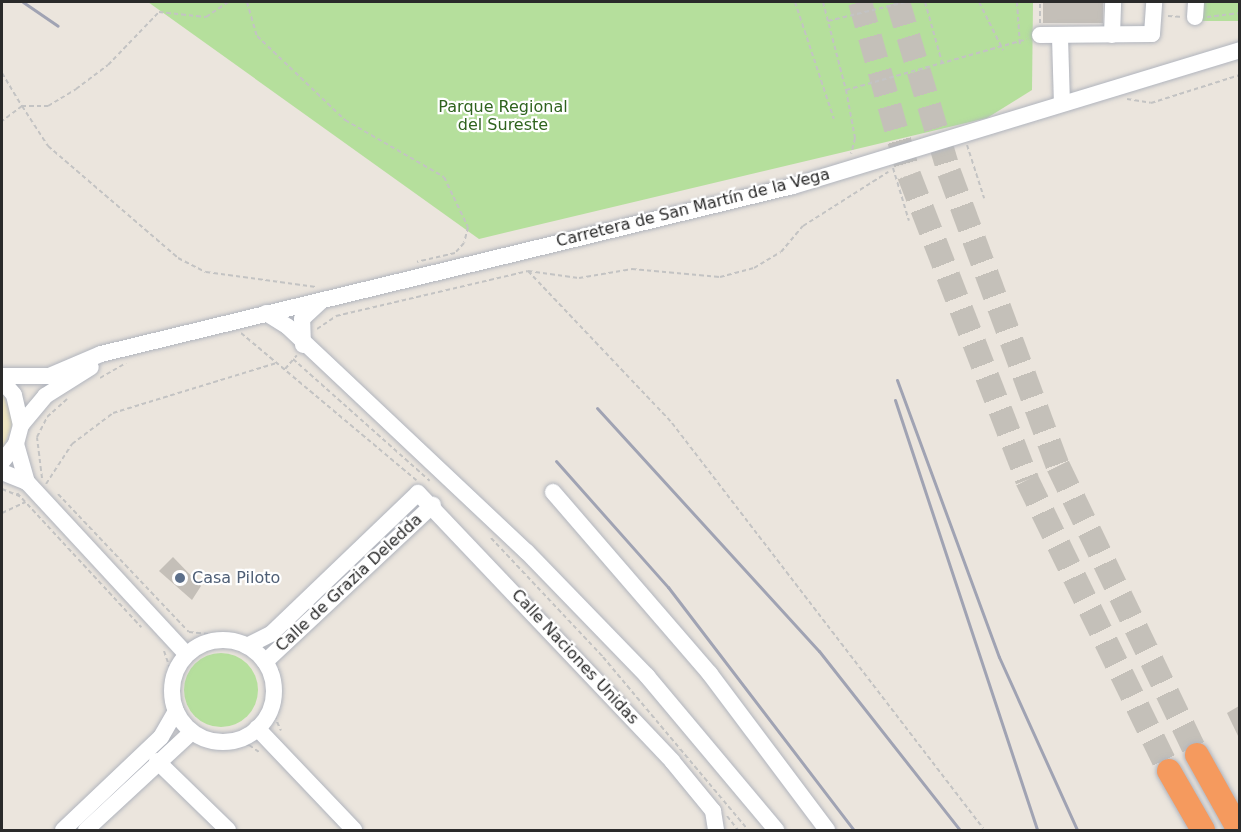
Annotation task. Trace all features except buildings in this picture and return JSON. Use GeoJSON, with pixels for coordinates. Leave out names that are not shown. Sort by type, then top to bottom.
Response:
{"type":"FeatureCollection","features":[{"type":"Feature","properties":{"kind":"highway"},"geometry":{"type":"LineString","coordinates":[[1197,755],[1233,803],[1239,831]]}},
{"type":"Feature","properties":{"kind":"highway"},"geometry":{"type":"LineString","coordinates":[[1169,771],[1203,831]]}},
{"type":"Feature","properties":{"kind":"street"},"geometry":{"type":"LineString","coordinates":[[1112,35],[1113,2]]}},
{"type":"Feature","properties":{"kind":"street"},"geometry":{"type":"LineString","coordinates":[[1040,35],[1060,37],[1152,34],[1154,2]]}},
{"type":"Feature","properties":{"kind":"street"},"geometry":{"type":"LineString","coordinates":[[1060,37],[1062,103]]}},
{"type":"Feature","properties":{"kind":"street","name":"Carretera de San Martín de la Vega"},"geometry":{"type":"LineString","coordinates":[[2,376],[49,376],[266,313],[328,291],[843,171],[891,162],[912,150],[1239,50]]}},
{"type":"Feature","properties":{"kind":"street"},"geometry":{"type":"LineString","coordinates":[[302,349],[302,319],[328,291]]}},
{"type":"Feature","properties":{"kind":"street"},"geometry":{"type":"LineString","coordinates":[[266,313],[288,327],[302,349],[589,615],[776,831]]}},
{"type":"Feature","properties":{"kind":"street","name":"Carretera de San Martín de la Vega"},"geometry":{"type":"LineString","coordinates":[[21,425],[45,396],[136,351]]}},
{"type":"Feature","properties":{"kind":"street"},"geometry":{"type":"LineString","coordinates":[[2,381],[14,395],[33,487]]}},
{"type":"Feature","properties":{"kind":"street"},"geometry":{"type":"LineString","coordinates":[[2,462],[23,445]]}},
{"type":"Feature","properties":{"kind":"street"},"geometry":{"type":"LineString","coordinates":[[2,472],[33,487],[186,654]]}},
{"type":"Feature","properties":{"kind":"street"},"geometry":{"type":"LineString","coordinates":[[553,492],[710,674],[827,831]]}},
{"type":"Feature","properties":{"kind":"street","name":"Calle de Grazia Deledda"},"geometry":{"type":"LineString","coordinates":[[247,641],[272,633],[418,493]]}},
{"type":"Feature","properties":{"kind":"street","name":"Calle Naciones Unidas"},"geometry":{"type":"LineString","coordinates":[[418,493],[433,505],[672,761],[713,811],[716,831]]}},
{"type":"Feature","properties":{"kind":"street","name":"Calle de Grazia Deledda"},"geometry":{"type":"LineString","coordinates":[[273,662],[433,505]]}},
{"type":"Feature","properties":{"kind":"street"},"geometry":{"type":"LineString","coordinates":[[63,831],[161,737],[172,709],[171,686],[186,654],[215,640],[247,641],[273,662],[274,690],[266,718],[257,728],[225,742],[195,738],[158,761],[86,831]]}},
{"type":"Feature","properties":{"kind":"street"},"geometry":{"type":"LineString","coordinates":[[172,709],[195,738]]}},
{"type":"Feature","properties":{"kind":"street"},"geometry":{"type":"LineString","coordinates":[[257,728],[354,831]]}},
{"type":"Feature","properties":{"kind":"street"},"geometry":{"type":"LineString","coordinates":[[158,761],[228,831]]}},
{"type":"Feature","properties":{"kind":"path"},"geometry":{"type":"LineString","coordinates":[[2,119],[22,106],[48,106],[67,95],[108,65],[159,12],[206,17],[228,3],[246,2],[257,36],[345,120],[444,177],[468,227],[464,243],[455,253],[409,264]]}},
{"type":"Feature","properties":{"kind":"path"},"geometry":{"type":"LineString","coordinates":[[795,2],[834,119]]}},
{"type":"Feature","properties":{"kind":"path"},"geometry":{"type":"LineString","coordinates":[[823,2],[846,90],[855,138],[843,171]]}},
{"type":"Feature","properties":{"kind":"path"},"geometry":{"type":"LineString","coordinates":[[828,21],[906,2]]}},
{"type":"Feature","properties":{"kind":"path"},"geometry":{"type":"LineString","coordinates":[[925,2],[943,66]]}},
{"type":"Feature","properties":{"kind":"path"},"geometry":{"type":"LineString","coordinates":[[979,2],[1004,50]]}},
{"type":"Feature","properties":{"kind":"path"},"geometry":{"type":"LineString","coordinates":[[1017,2],[1020,46]]}},
{"type":"Feature","properties":{"kind":"path"},"geometry":{"type":"LineString","coordinates":[[846,90],[1020,46],[1040,35],[1040,2]]}},
{"type":"Feature","properties":{"kind":"path"},"geometry":{"type":"LineString","coordinates":[[2,73],[48,146],[178,258],[206,272],[328,291]]}},
{"type":"Feature","properties":{"kind":"path"},"geometry":{"type":"LineString","coordinates":[[1116,98],[1151,103],[1239,75]]}},
{"type":"Feature","properties":{"kind":"path"},"geometry":{"type":"LineString","coordinates":[[964,134],[984,198]]}},
{"type":"Feature","properties":{"kind":"path"},"geometry":{"type":"LineString","coordinates":[[435,485],[302,349],[322,320],[528,271],[579,278],[632,269],[720,277],[754,268],[782,252],[803,226],[891,162],[912,150]]}},
{"type":"Feature","properties":{"kind":"path"},"geometry":{"type":"LineString","coordinates":[[891,162],[909,221]]}},
{"type":"Feature","properties":{"kind":"path"},"geometry":{"type":"LineString","coordinates":[[528,271],[672,423],[983,828]]}},
{"type":"Feature","properties":{"kind":"path"},"geometry":{"type":"LineString","coordinates":[[234,332],[285,369]]}},
{"type":"Feature","properties":{"kind":"path"},"geometry":{"type":"LineString","coordinates":[[93,376],[136,351]]}},
{"type":"Feature","properties":{"kind":"path"},"geometry":{"type":"LineString","coordinates":[[94,382],[136,351]]}},
{"type":"Feature","properties":{"kind":"path"},"geometry":{"type":"LineString","coordinates":[[2,513],[33,487],[72,444],[113,413],[278,363]]}},
{"type":"Feature","properties":{"kind":"path"},"geometry":{"type":"LineString","coordinates":[[23,445],[38,420],[65,393]]}},
{"type":"Feature","properties":{"kind":"path"},"geometry":{"type":"LineString","coordinates":[[75,394],[47,417],[37,437],[33,487],[144,630]]}},
{"type":"Feature","properties":{"kind":"path"},"geometry":{"type":"LineString","coordinates":[[2,484],[33,487],[189,632],[247,641]]}},
{"type":"Feature","properties":{"kind":"path"},"geometry":{"type":"LineString","coordinates":[[2,489],[33,487]]}},
{"type":"Feature","properties":{"kind":"path"},"geometry":{"type":"LineString","coordinates":[[483,530],[603,657],[748,831]]}},
{"type":"Feature","properties":{"kind":"path"},"geometry":{"type":"LineString","coordinates":[[160,647],[170,668],[172,709]]}},
{"type":"Feature","properties":{"kind":"path"},"geometry":{"type":"LineString","coordinates":[[273,662],[274,707],[281,731]]}},
{"type":"Feature","properties":{"kind":"path"},"geometry":{"type":"LineString","coordinates":[[195,738],[249,745],[259,752]]}},
{"type":"Feature","properties":{"kind":"green space","name":"Parque Regional del Sureste"},"geometry":{"type":"Polygon","coordinates":[[[148,2],[1033,2],[1032,90],[987,118],[479,239],[148,2]]]}},
{"type":"Feature","properties":{"kind":"green space"},"geometry":{"type":"Polygon","coordinates":[[[1199,2],[1239,2],[1239,21],[1199,21],[1199,2]]]}},
{"type":"Feature","properties":{"kind":"green space"},"geometry":{"type":"Polygon","coordinates":[[[221,653],[235,656],[247,664],[255,676],[258,690],[255,704],[247,716],[235,724],[221,727],[207,724],[195,716],[187,704],[184,690],[187,676],[195,664],[207,656],[221,653]]]}},
{"type":"Feature","properties":{"kind":"sand"},"geometry":{"type":"Polygon","coordinates":[[[2,391],[13,422],[2,451],[2,391]]]}},
{"type":"Feature","properties":{"kind":"tunnel"},"geometry":{"type":"LineString","coordinates":[[860,2],[909,175],[1027,480],[1169,771]]}},
{"type":"Feature","properties":{"kind":"tunnel"},"geometry":{"type":"LineString","coordinates":[[898,2],[949,172],[1058,466],[1197,755]]}},
{"type":"Feature","properties":{"kind":"railway"},"geometry":{"type":"LineString","coordinates":[[23,2],[58,26]]}},
{"type":"Feature","properties":{"kind":"railway"},"geometry":{"type":"LineString","coordinates":[[897,380],[999,657],[1077,830]]}},
{"type":"Feature","properties":{"kind":"railway"},"geometry":{"type":"LineString","coordinates":[[895,400],[1037,830]]}},
{"type":"Feature","properties":{"kind":"railway"},"geometry":{"type":"LineString","coordinates":[[597,408],[819,651],[960,830]]}},
{"type":"Feature","properties":{"kind":"railway"},"geometry":{"type":"LineString","coordinates":[[556,461],[668,587],[854,830]]}},
{"type":"Feature","properties":{"kind":"place","name":"Casa Piloto"},"geometry":{"type":"Point","coordinates":[180,578]}}]}
